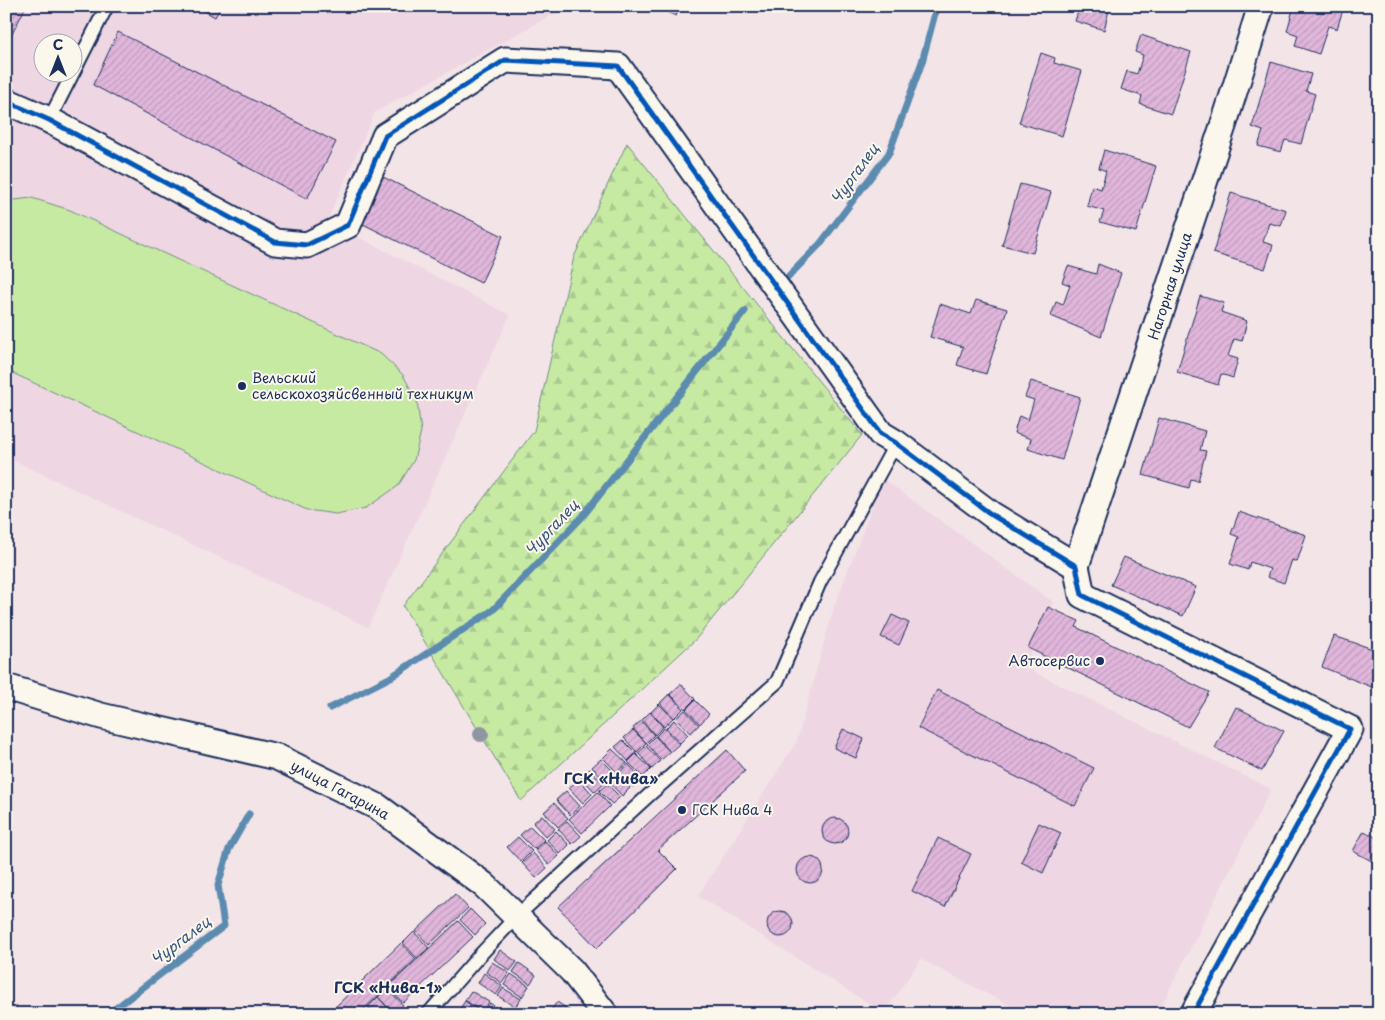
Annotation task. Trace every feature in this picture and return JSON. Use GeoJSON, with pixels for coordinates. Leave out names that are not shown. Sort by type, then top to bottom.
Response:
{"type":"FeatureCollection","features":[{"type":"Feature","properties":{"kind":"street","name":"Нагорная улица"},"geometry":{"type":"LineString","coordinates":[[1076,566],[1225,120],[1261,6]]}},
{"type":"Feature","properties":{"kind":"street"},"geometry":{"type":"LineString","coordinates":[[6,101],[49,120],[275,242],[307,245],[348,225],[385,136],[505,60],[618,66],[881,434],[896,443],[992,515],[1076,566],[1082,595],[1350,729],[1193,1014]]}},
{"type":"Feature","properties":{"kind":"street","name":"улица Гагарина"},"geometry":{"type":"LineString","coordinates":[[6,687],[101,716],[277,757],[378,807],[484,886],[517,916],[572,971],[605,1014]]}},
{"type":"Feature","properties":{"kind":"lane"},"geometry":{"type":"LineString","coordinates":[[49,120],[108,6]]}},
{"type":"Feature","properties":{"kind":"lane"},"geometry":{"type":"LineString","coordinates":[[428,1014],[517,916],[648,796],[777,682],[820,582],[896,443]]}},
{"type":"Feature","properties":{"kind":"shaded area","name":"Вельский сельскохозяйсвенный техникум"},"geometry":{"type":"Polygon","coordinates":[[[6,6],[568,6],[375,112],[327,221],[510,315],[368,627],[6,457],[6,6]]]}},
{"type":"Feature","properties":{"kind":"shaded area"},"geometry":{"type":"Polygon","coordinates":[[[883,479],[1053,602],[1024,667],[1271,789],[1157,1014],[1026,1014],[921,959],[884,1013],[698,896],[797,741],[834,607],[883,479]]]}},
{"type":"Feature","properties":{"kind":"green space"},"geometry":{"type":"Polygon","coordinates":[[[627,143],[862,435],[696,639],[521,801],[403,606],[534,431],[574,257],[627,143]]]}},
{"type":"Feature","properties":{"kind":"green space"},"geometry":{"type":"Polygon","coordinates":[[[32,198],[70,210],[381,354],[403,375],[417,401],[421,431],[414,460],[398,486],[366,508],[336,514],[307,510],[6,370],[6,201],[32,198]]]}},
{"type":"Feature","properties":{"kind":"building"},"geometry":{"type":"Polygon","coordinates":[[[6,6],[26,6],[7,44],[6,44],[6,6]]]}},
{"type":"Feature","properties":{"kind":"building"},"geometry":{"type":"Polygon","coordinates":[[[196,6],[221,6],[215,17],[196,6]]]}},
{"type":"Feature","properties":{"kind":"building"},"geometry":{"type":"Polygon","coordinates":[[[653,6],[680,6],[676,16],[653,6]]]}},
{"type":"Feature","properties":{"kind":"building"},"geometry":{"type":"Polygon","coordinates":[[[1080,6],[1110,6],[1104,30],[1075,21],[1080,6]]]}},
{"type":"Feature","properties":{"kind":"building"},"geometry":{"type":"Polygon","coordinates":[[[1294,6],[1344,6],[1337,29],[1328,26],[1319,54],[1295,46],[1298,35],[1287,31],[1294,6]]]}},
{"type":"Feature","properties":{"kind":"building"},"geometry":{"type":"Polygon","coordinates":[[[118,32],[336,142],[307,199],[93,85],[118,32]]]}},
{"type":"Feature","properties":{"kind":"building"},"geometry":{"type":"Polygon","coordinates":[[[1141,35],[1191,52],[1171,114],[1140,104],[1142,96],[1121,89],[1127,71],[1137,74],[1143,55],[1135,52],[1141,35]]]}},
{"type":"Feature","properties":{"kind":"building"},"geometry":{"type":"Polygon","coordinates":[[[1041,53],[1055,58],[1054,63],[1082,71],[1062,136],[1019,123],[1041,53]]]}},
{"type":"Feature","properties":{"kind":"building"},"geometry":{"type":"Polygon","coordinates":[[[1271,62],[1311,74],[1306,91],[1315,94],[1301,144],[1285,140],[1281,152],[1258,146],[1263,131],[1252,127],[1271,62]]]}},
{"type":"Feature","properties":{"kind":"building"},"geometry":{"type":"Polygon","coordinates":[[[1104,150],[1156,166],[1136,232],[1100,222],[1104,211],[1087,206],[1092,186],[1101,189],[1106,171],[1099,168],[1104,150]]]}},
{"type":"Feature","properties":{"kind":"building"},"geometry":{"type":"Polygon","coordinates":[[[375,173],[503,236],[481,283],[353,219],[375,173]]]}},
{"type":"Feature","properties":{"kind":"building"},"geometry":{"type":"Polygon","coordinates":[[[1020,184],[1051,192],[1033,253],[1002,245],[1020,184]]]}},
{"type":"Feature","properties":{"kind":"building"},"geometry":{"type":"Polygon","coordinates":[[[1231,193],[1286,210],[1281,226],[1269,223],[1263,242],[1273,245],[1265,269],[1213,253],[1231,193]]]}},
{"type":"Feature","properties":{"kind":"building"},"geometry":{"type":"Polygon","coordinates":[[[1098,264],[1121,273],[1101,337],[1051,316],[1056,302],[1063,305],[1070,285],[1062,282],[1068,266],[1096,274],[1098,264]]]}},
{"type":"Feature","properties":{"kind":"building"},"geometry":{"type":"Polygon","coordinates":[[[1200,296],[1224,303],[1221,312],[1247,321],[1242,341],[1234,339],[1228,356],[1238,359],[1233,378],[1221,374],[1218,385],[1177,372],[1200,296]]]}},
{"type":"Feature","properties":{"kind":"building"},"geometry":{"type":"Polygon","coordinates":[[[976,300],[1007,309],[986,374],[957,365],[963,347],[930,337],[940,304],[971,314],[976,300]]]}},
{"type":"Feature","properties":{"kind":"building"},"geometry":{"type":"Polygon","coordinates":[[[1031,381],[1080,397],[1062,460],[1028,449],[1031,439],[1014,433],[1019,416],[1028,420],[1034,400],[1025,397],[1031,381]]]}},
{"type":"Feature","properties":{"kind":"building"},"geometry":{"type":"Polygon","coordinates":[[[1159,418],[1205,431],[1200,450],[1206,451],[1198,481],[1191,479],[1189,488],[1143,475],[1159,418]]]}},
{"type":"Feature","properties":{"kind":"building"},"geometry":{"type":"Polygon","coordinates":[[[1239,512],[1306,535],[1297,562],[1292,560],[1284,583],[1267,577],[1270,569],[1250,562],[1248,570],[1230,564],[1239,537],[1231,534],[1239,512]]]}},
{"type":"Feature","properties":{"kind":"building"},"geometry":{"type":"Polygon","coordinates":[[[1124,557],[1196,587],[1183,616],[1111,585],[1124,557]]]}},
{"type":"Feature","properties":{"kind":"building"},"geometry":{"type":"Polygon","coordinates":[[[1048,607],[1079,621],[1076,627],[1209,692],[1188,727],[1028,648],[1048,607]]]}},
{"type":"Feature","properties":{"kind":"building"},"geometry":{"type":"Polygon","coordinates":[[[892,615],[909,623],[899,645],[881,637],[892,615]]]}},
{"type":"Feature","properties":{"kind":"building"},"geometry":{"type":"Polygon","coordinates":[[[1334,636],[1379,651],[1379,690],[1322,667],[1334,636]]]}},
{"type":"Feature","properties":{"kind":"building"},"geometry":{"type":"Polygon","coordinates":[[[681,684],[695,699],[685,709],[670,694],[681,684]]]}},
{"type":"Feature","properties":{"kind":"building"},"geometry":{"type":"Polygon","coordinates":[[[937,690],[1094,768],[1075,806],[918,728],[937,690]]]}},
{"type":"Feature","properties":{"kind":"building"},"geometry":{"type":"Polygon","coordinates":[[[669,694],[683,709],[674,718],[660,703],[669,694]]]}},
{"type":"Feature","properties":{"kind":"building"},"geometry":{"type":"Polygon","coordinates":[[[695,700],[709,714],[700,724],[686,709],[695,700]]]}},
{"type":"Feature","properties":{"kind":"building"},"geometry":{"type":"Polygon","coordinates":[[[659,704],[673,718],[664,727],[651,712],[659,704]]]}},
{"type":"Feature","properties":{"kind":"building"},"geometry":{"type":"Polygon","coordinates":[[[1236,707],[1284,731],[1262,771],[1215,748],[1236,707]]]}},
{"type":"Feature","properties":{"kind":"building"},"geometry":{"type":"Polygon","coordinates":[[[685,710],[699,725],[690,733],[676,718],[685,710]]]}},
{"type":"Feature","properties":{"kind":"building"},"geometry":{"type":"Polygon","coordinates":[[[650,712],[663,727],[655,735],[642,720],[650,712]]]}},
{"type":"Feature","properties":{"kind":"building"},"geometry":{"type":"Polygon","coordinates":[[[674,720],[688,735],[680,743],[666,728],[674,720]]]}},
{"type":"Feature","properties":{"kind":"building"},"geometry":{"type":"Polygon","coordinates":[[[641,721],[654,735],[646,743],[633,728],[641,721]]]}},
{"type":"Feature","properties":{"kind":"building"},"geometry":{"type":"Polygon","coordinates":[[[664,728],[679,744],[670,752],[656,736],[664,728]]]}},
{"type":"Feature","properties":{"kind":"building"},"geometry":{"type":"Polygon","coordinates":[[[843,729],[864,739],[856,758],[834,748],[843,729]]]}},
{"type":"Feature","properties":{"kind":"building"},"geometry":{"type":"Polygon","coordinates":[[[633,730],[646,743],[637,752],[624,738],[633,730]]]}},
{"type":"Feature","properties":{"kind":"building"},"geometry":{"type":"Polygon","coordinates":[[[655,736],[670,752],[661,760],[647,744],[655,736]]]}},
{"type":"Feature","properties":{"kind":"building"},"geometry":{"type":"Polygon","coordinates":[[[623,740],[636,753],[628,761],[615,747],[623,740]]]}},
{"type":"Feature","properties":{"kind":"building"},"geometry":{"type":"Polygon","coordinates":[[[646,746],[660,761],[652,769],[638,753],[646,746]]]}},
{"type":"Feature","properties":{"kind":"building"},"geometry":{"type":"Polygon","coordinates":[[[612,749],[627,763],[617,772],[603,758],[612,749]]]}},
{"type":"Feature","properties":{"kind":"building","name":"ГСК Нива 4"},"geometry":{"type":"Polygon","coordinates":[[[727,750],[745,771],[658,850],[677,869],[597,948],[558,907],[727,750]]]}},
{"type":"Feature","properties":{"kind":"building"},"geometry":{"type":"Polygon","coordinates":[[[636,754],[651,769],[643,777],[628,762],[636,754]]]}},
{"type":"Feature","properties":{"kind":"building"},"geometry":{"type":"Polygon","coordinates":[[[601,759],[615,773],[606,782],[592,767],[601,759]]]}},
{"type":"Feature","properties":{"kind":"building"},"geometry":{"type":"Polygon","coordinates":[[[628,764],[641,778],[633,787],[619,773],[628,764]]]}},
{"type":"Feature","properties":{"kind":"building"},"geometry":{"type":"Polygon","coordinates":[[[590,769],[604,784],[595,792],[581,777],[590,769]]]}},
{"type":"Feature","properties":{"kind":"building"},"geometry":{"type":"Polygon","coordinates":[[[617,774],[630,788],[622,796],[609,782],[617,774]]]}},
{"type":"Feature","properties":{"kind":"building"},"geometry":{"type":"Polygon","coordinates":[[[579,779],[592,794],[583,803],[569,788],[579,779]]]}},
{"type":"Feature","properties":{"kind":"building"},"geometry":{"type":"Polygon","coordinates":[[[607,784],[620,797],[612,804],[599,791],[607,784]]]}},
{"type":"Feature","properties":{"kind":"building"},"geometry":{"type":"Polygon","coordinates":[[[566,791],[580,806],[570,815],[556,800],[566,791]]]}},
{"type":"Feature","properties":{"kind":"building"},"geometry":{"type":"Polygon","coordinates":[[[598,792],[610,806],[582,833],[569,819],[598,792]]]}},
{"type":"Feature","properties":{"kind":"building"},"geometry":{"type":"Polygon","coordinates":[[[554,803],[568,818],[558,827],[544,812],[554,803]]]}},
{"type":"Feature","properties":{"kind":"building"},"geometry":{"type":"Polygon","coordinates":[[[542,815],[555,829],[546,837],[533,823],[542,815]]]}},
{"type":"Feature","properties":{"kind":"building"},"geometry":{"type":"Polygon","coordinates":[[[835,818],[844,822],[848,831],[844,840],[835,844],[826,840],[822,831],[826,822],[835,818]]]}},
{"type":"Feature","properties":{"kind":"building"},"geometry":{"type":"Polygon","coordinates":[[[567,821],[581,836],[572,844],[558,829],[567,821]]]}},
{"type":"Feature","properties":{"kind":"building"},"geometry":{"type":"Polygon","coordinates":[[[1039,823],[1061,833],[1043,873],[1021,862],[1039,823]]]}},
{"type":"Feature","properties":{"kind":"building"},"geometry":{"type":"Polygon","coordinates":[[[530,826],[544,840],[534,849],[520,835],[530,826]]]}},
{"type":"Feature","properties":{"kind":"building"},"geometry":{"type":"Polygon","coordinates":[[[556,831],[569,845],[560,854],[547,840],[556,831]]]}},
{"type":"Feature","properties":{"kind":"building"},"geometry":{"type":"Polygon","coordinates":[[[1364,831],[1379,839],[1379,865],[1353,851],[1364,831]]]}},
{"type":"Feature","properties":{"kind":"building"},"geometry":{"type":"Polygon","coordinates":[[[518,837],[532,851],[521,862],[507,847],[518,837]]]}},
{"type":"Feature","properties":{"kind":"building"},"geometry":{"type":"Polygon","coordinates":[[[938,838],[971,854],[945,907],[912,891],[938,838]]]}},
{"type":"Feature","properties":{"kind":"building"},"geometry":{"type":"Polygon","coordinates":[[[545,841],[559,856],[549,865],[535,850],[545,841]]]}},
{"type":"Feature","properties":{"kind":"building"},"geometry":{"type":"Polygon","coordinates":[[[533,853],[547,868],[536,878],[522,863],[533,853]]]}},
{"type":"Feature","properties":{"kind":"building"},"geometry":{"type":"Polygon","coordinates":[[[810,857],[819,861],[823,870],[819,879],[810,883],[801,879],[797,870],[801,861],[810,857]]]}},
{"type":"Feature","properties":{"kind":"building"},"geometry":{"type":"Polygon","coordinates":[[[455,894],[468,908],[429,945],[416,931],[455,894]]]}},
{"type":"Feature","properties":{"kind":"building"},"geometry":{"type":"Polygon","coordinates":[[[470,909],[485,924],[475,935],[460,920],[470,909]]]}},
{"type":"Feature","properties":{"kind":"building"},"geometry":{"type":"Polygon","coordinates":[[[780,911],[789,915],[793,924],[789,933],[780,937],[771,933],[767,924],[771,915],[780,911]]]}},
{"type":"Feature","properties":{"kind":"building"},"geometry":{"type":"Polygon","coordinates":[[[458,921],[473,937],[403,1003],[388,987],[458,921]]]}},
{"type":"Feature","properties":{"kind":"building"},"geometry":{"type":"Polygon","coordinates":[[[414,932],[429,948],[417,958],[403,943],[414,932]]]}},
{"type":"Feature","properties":{"kind":"building"},"geometry":{"type":"Polygon","coordinates":[[[401,943],[416,959],[359,1014],[328,1014],[401,943]]]}},
{"type":"Feature","properties":{"kind":"building"},"geometry":{"type":"Polygon","coordinates":[[[500,950],[517,962],[510,971],[494,959],[500,950]]]}},
{"type":"Feature","properties":{"kind":"building"},"geometry":{"type":"Polygon","coordinates":[[[492,962],[509,973],[502,983],[486,972],[492,962]]]}},
{"type":"Feature","properties":{"kind":"building"},"geometry":{"type":"Polygon","coordinates":[[[519,963],[536,975],[530,984],[513,972],[519,963]]]}},
{"type":"Feature","properties":{"kind":"building"},"geometry":{"type":"Polygon","coordinates":[[[484,973],[502,986],[496,995],[478,983],[484,973]]]}},
{"type":"Feature","properties":{"kind":"building"},"geometry":{"type":"Polygon","coordinates":[[[511,974],[529,986],[522,997],[504,985],[511,974]]]}},
{"type":"Feature","properties":{"kind":"building"},"geometry":{"type":"Polygon","coordinates":[[[503,988],[521,999],[515,1007],[498,996],[503,988]]]}},
{"type":"Feature","properties":{"kind":"building"},"geometry":{"type":"Polygon","coordinates":[[[388,989],[403,1005],[393,1013],[378,997],[388,989]]]}},
{"type":"Feature","properties":{"kind":"building"},"geometry":{"type":"Polygon","coordinates":[[[471,991],[489,1002],[482,1012],[465,1000],[471,991]]]}},
{"type":"Feature","properties":{"kind":"building"},"geometry":{"type":"Polygon","coordinates":[[[378,997],[393,1014],[375,1014],[368,1007],[378,997]]]}},
{"type":"Feature","properties":{"kind":"building"},"geometry":{"type":"Polygon","coordinates":[[[465,1001],[482,1013],[465,1014],[459,1010],[465,1001]]]}},
{"type":"Feature","properties":{"kind":"building"},"geometry":{"type":"Polygon","coordinates":[[[557,1002],[575,1014],[548,1014],[557,1002]]]}},
{"type":"Feature","properties":{"kind":"building"},"geometry":{"type":"Polygon","coordinates":[[[490,1003],[505,1014],[483,1014],[490,1003]]]}},
{"type":"Feature","properties":{"kind":"waterway","name":"Чургалец"},"geometry":{"type":"LineString","coordinates":[[783,282],[820,244],[889,153],[922,62],[937,6]]}},
{"type":"Feature","properties":{"kind":"waterway","name":"Чургалец"},"geometry":{"type":"LineString","coordinates":[[330,708],[391,677],[493,610],[582,517],[745,311]]}},
{"type":"Feature","properties":{"kind":"waterway","name":"Чургалец"},"geometry":{"type":"LineString","coordinates":[[108,1014],[224,926],[218,885],[229,849],[249,814]]}},
{"type":"Feature","properties":{"kind":"cycle path"},"geometry":{"type":"LineString","coordinates":[[6,101],[49,120],[275,242],[307,245],[348,225],[385,136],[505,60],[618,66],[881,434],[896,443],[992,515],[1076,566],[1082,595],[1350,729],[1193,1014]]}},
{"type":"Feature","properties":{"kind":"place","name":"Вельский сельскохозяйсвенный техникум"},"geometry":{"type":"Point","coordinates":[242,386]}},
{"type":"Feature","properties":{"kind":"place","name":"Автосервис"},"geometry":{"type":"Point","coordinates":[1100,661]}},
{"type":"Feature","properties":{"kind":"place","name":"ГСК Нива 4"},"geometry":{"type":"Point","coordinates":[682,810]}},
{"type":"Feature","properties":{"kind":"district","name":"ГСК «Нива»"},"geometry":{"type":"Point","coordinates":[611,779]}},
{"type":"Feature","properties":{"kind":"district","name":"ГСК «Нива-1»"},"geometry":{"type":"Point","coordinates":[388,988]}}]}
